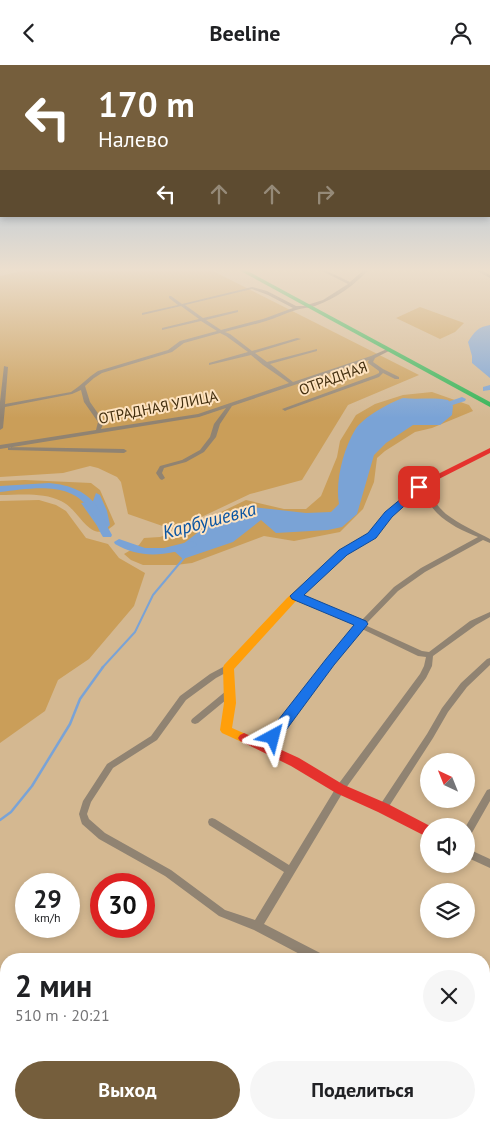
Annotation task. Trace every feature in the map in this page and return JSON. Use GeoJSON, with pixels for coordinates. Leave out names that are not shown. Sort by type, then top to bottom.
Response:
{"type":"FeatureCollection","features":[{"type":"Feature","properties":{"kind":"main road"},"geometry":{"type":"LineString","coordinates":[[333,319],[490,405]]}},
{"type":"Feature","properties":{"kind":"main road"},"geometry":{"type":"LineString","coordinates":[[335,319],[490,400]]}},
{"type":"Feature","properties":{"kind":"main road"},"geometry":{"type":"LineString","coordinates":[[420,827],[340,789],[295,761],[226,730],[230,703],[226,674],[228,668],[296,596],[343,553],[372,535],[388,515],[429,478],[490,450]]}},
{"type":"Feature","properties":{"kind":"street"},"geometry":{"type":"LineString","coordinates":[[164,329],[203,319],[228,335],[293,384]]}},
{"type":"Feature","properties":{"kind":"street"},"geometry":{"type":"LineString","coordinates":[[2,405],[72,393],[83,387],[91,376],[100,372],[170,351],[182,342],[269,319]]}},
{"type":"Feature","properties":{"kind":"street"},"geometry":{"type":"LineString","coordinates":[[211,364],[252,354],[262,349],[299,339]]}},
{"type":"Feature","properties":{"kind":"street"},"geometry":{"type":"LineString","coordinates":[[265,363],[315,350]]}},
{"type":"Feature","properties":{"kind":"street","name":"ОТРАДНАЯ"},"geometry":{"type":"LineString","coordinates":[[285,409],[377,376],[381,373],[381,369],[370,362],[373,357],[387,350]]}},
{"type":"Feature","properties":{"kind":"street","name":"ОТРАДНАЯ УЛИЦА"},"geometry":{"type":"LineString","coordinates":[[0,448],[199,415],[373,357]]}},
{"type":"Feature","properties":{"kind":"street"},"geometry":{"type":"LineString","coordinates":[[0,428],[6,367]]}},
{"type":"Feature","properties":{"kind":"street"},"geometry":{"type":"LineString","coordinates":[[381,369],[397,378]]}},
{"type":"Feature","properties":{"kind":"street"},"geometry":{"type":"LineString","coordinates":[[83,387],[87,401],[101,422],[98,431]]}},
{"type":"Feature","properties":{"kind":"street"},"geometry":{"type":"LineString","coordinates":[[162,478],[159,473],[162,467],[184,461],[202,451],[213,437],[217,424],[230,406]]}},
{"type":"Feature","properties":{"kind":"street"},"geometry":{"type":"LineString","coordinates":[[0,448],[124,451]]}},
{"type":"Feature","properties":{"kind":"street"},"geometry":{"type":"LineString","coordinates":[[419,487],[430,495],[435,507],[443,515],[486,539]]}},
{"type":"Feature","properties":{"kind":"street"},"geometry":{"type":"LineString","coordinates":[[265,747],[330,662],[361,625],[402,583],[486,539]]}},
{"type":"Feature","properties":{"kind":"street"},"geometry":{"type":"LineString","coordinates":[[296,596],[421,654],[430,655],[473,623],[490,614]]}},
{"type":"Feature","properties":{"kind":"street"},"geometry":{"type":"LineString","coordinates":[[257,926],[340,789],[423,676],[428,666],[430,655]]}},
{"type":"Feature","properties":{"kind":"street"},"geometry":{"type":"LineString","coordinates":[[383,808],[445,710],[464,685],[490,661]]}},
{"type":"Feature","properties":{"kind":"street"},"geometry":{"type":"LineString","coordinates":[[228,668],[190,692],[178,703],[154,739],[116,761],[98,782],[87,801],[83,814],[85,821],[102,836],[168,873],[222,913],[257,926],[309,953]]}},
{"type":"Feature","properties":{"kind":"street"},"geometry":{"type":"LineString","coordinates":[[195,721],[229,693]]}},
{"type":"Feature","properties":{"kind":"street"},"geometry":{"type":"LineString","coordinates":[[475,819],[490,793]]}},
{"type":"Feature","properties":{"kind":"street"},"geometry":{"type":"LineString","coordinates":[[212,822],[291,871]]}},
{"type":"Feature","properties":{"kind":"street"},"geometry":{"type":"LineString","coordinates":[[475,856],[490,864]]}},
{"type":"Feature","properties":{"kind":"shaded area"},"geometry":{"type":"Polygon","coordinates":[[[0,319],[307,319],[419,375],[348,405],[302,480],[250,494],[174,530],[128,514],[121,482],[117,477],[98,468],[90,466],[63,473],[0,477],[0,319]]]}},
{"type":"Feature","properties":{"kind":"shaded area"},"geometry":{"type":"Polygon","coordinates":[[[397,319],[452,319],[464,323],[455,332],[440,339],[397,319]]]}},
{"type":"Feature","properties":{"kind":"shaded area"},"geometry":{"type":"Polygon","coordinates":[[[432,392],[469,405],[473,411],[432,428],[415,432],[377,458],[374,482],[363,509],[340,532],[294,541],[264,536],[192,563],[176,565],[143,565],[131,560],[124,554],[139,545],[144,538],[160,537],[190,527],[246,500],[284,509],[306,509],[321,496],[337,457],[340,441],[356,415],[375,404],[403,395],[432,392]]]}},
{"type":"Feature","properties":{"kind":"shaded area"},"geometry":{"type":"Polygon","coordinates":[[[25,480],[91,483],[100,490],[115,524],[99,532],[92,530],[68,506],[54,498],[31,495],[0,495],[0,481],[25,480]]]}},
{"type":"Feature","properties":{"kind":"shaded area"},"geometry":{"type":"Polygon","coordinates":[[[39,500],[56,505],[66,511],[86,538],[108,544],[119,558],[145,573],[134,606],[89,659],[58,680],[45,711],[0,743],[0,501],[39,500]]]}},
{"type":"Feature","properties":{"kind":"water"},"geometry":{"type":"Polygon","coordinates":[[[490,325],[490,378],[472,363],[468,342],[472,335],[482,327],[490,325]]]}},
{"type":"Feature","properties":{"kind":"water"},"geometry":{"type":"Polygon","coordinates":[[[403,398],[448,400],[453,406],[452,415],[440,425],[413,425],[386,443],[374,455],[357,514],[342,527],[328,530],[276,533],[261,520],[233,542],[183,559],[174,551],[201,530],[244,506],[306,513],[331,512],[339,504],[338,486],[341,466],[355,430],[370,415],[403,398]]]}},
{"type":"Feature","properties":{"kind":"water"},"geometry":{"type":"Polygon","coordinates":[[[96,493],[100,495],[107,511],[110,525],[106,529],[98,527],[81,503],[93,501],[96,493]]]}},
{"type":"Feature","properties":{"kind":"waterway","name":"Карбушевка"},"geometry":{"type":"LineString","coordinates":[[486,389],[490,387]]}},
{"type":"Feature","properties":{"kind":"waterway","name":"Карбушевка"},"geometry":{"type":"LineString","coordinates":[[437,407],[462,399]]}},
{"type":"Feature","properties":{"kind":"waterway","name":"Карбушевка"},"geometry":{"type":"LineString","coordinates":[[0,489],[24,486],[49,486],[61,487],[72,491],[83,496],[91,505],[107,535]]}},
{"type":"Feature","properties":{"kind":"waterway","name":"Карбушевка"},"geometry":{"type":"LineString","coordinates":[[119,542],[127,547],[145,552],[164,551],[192,544]]}},
{"type":"Feature","properties":{"kind":"waterway"},"geometry":{"type":"LineString","coordinates":[[102,668],[135,632],[153,595],[184,558]]}},
{"type":"Feature","properties":{"kind":"waterway"},"geometry":{"type":"LineString","coordinates":[[0,820],[11,812],[32,786],[70,724],[80,699],[103,667]]}},
{"type":"Feature","properties":{"kind":"traffic: fast"},"geometry":{"type":"LineString","coordinates":[[331,319],[490,405]]}},
{"type":"Feature","properties":{"kind":"traffic: slow"},"geometry":{"type":"LineString","coordinates":[[244,738],[226,730],[230,703],[228,668],[291,600],[343,553],[372,535],[388,515],[422,484]]}},
{"type":"Feature","properties":{"kind":"traffic: jam"},"geometry":{"type":"LineString","coordinates":[[422,484],[490,450]]}},
{"type":"Feature","properties":{"kind":"traffic: jam"},"geometry":{"type":"LineString","coordinates":[[244,738],[295,762],[340,789],[420,827]]}},
{"type":"Feature","properties":{"kind":"route"},"geometry":{"type":"LineString","coordinates":[[273,737],[330,662],[362,624],[296,596],[343,553],[372,535],[388,515],[419,487]]}}]}
